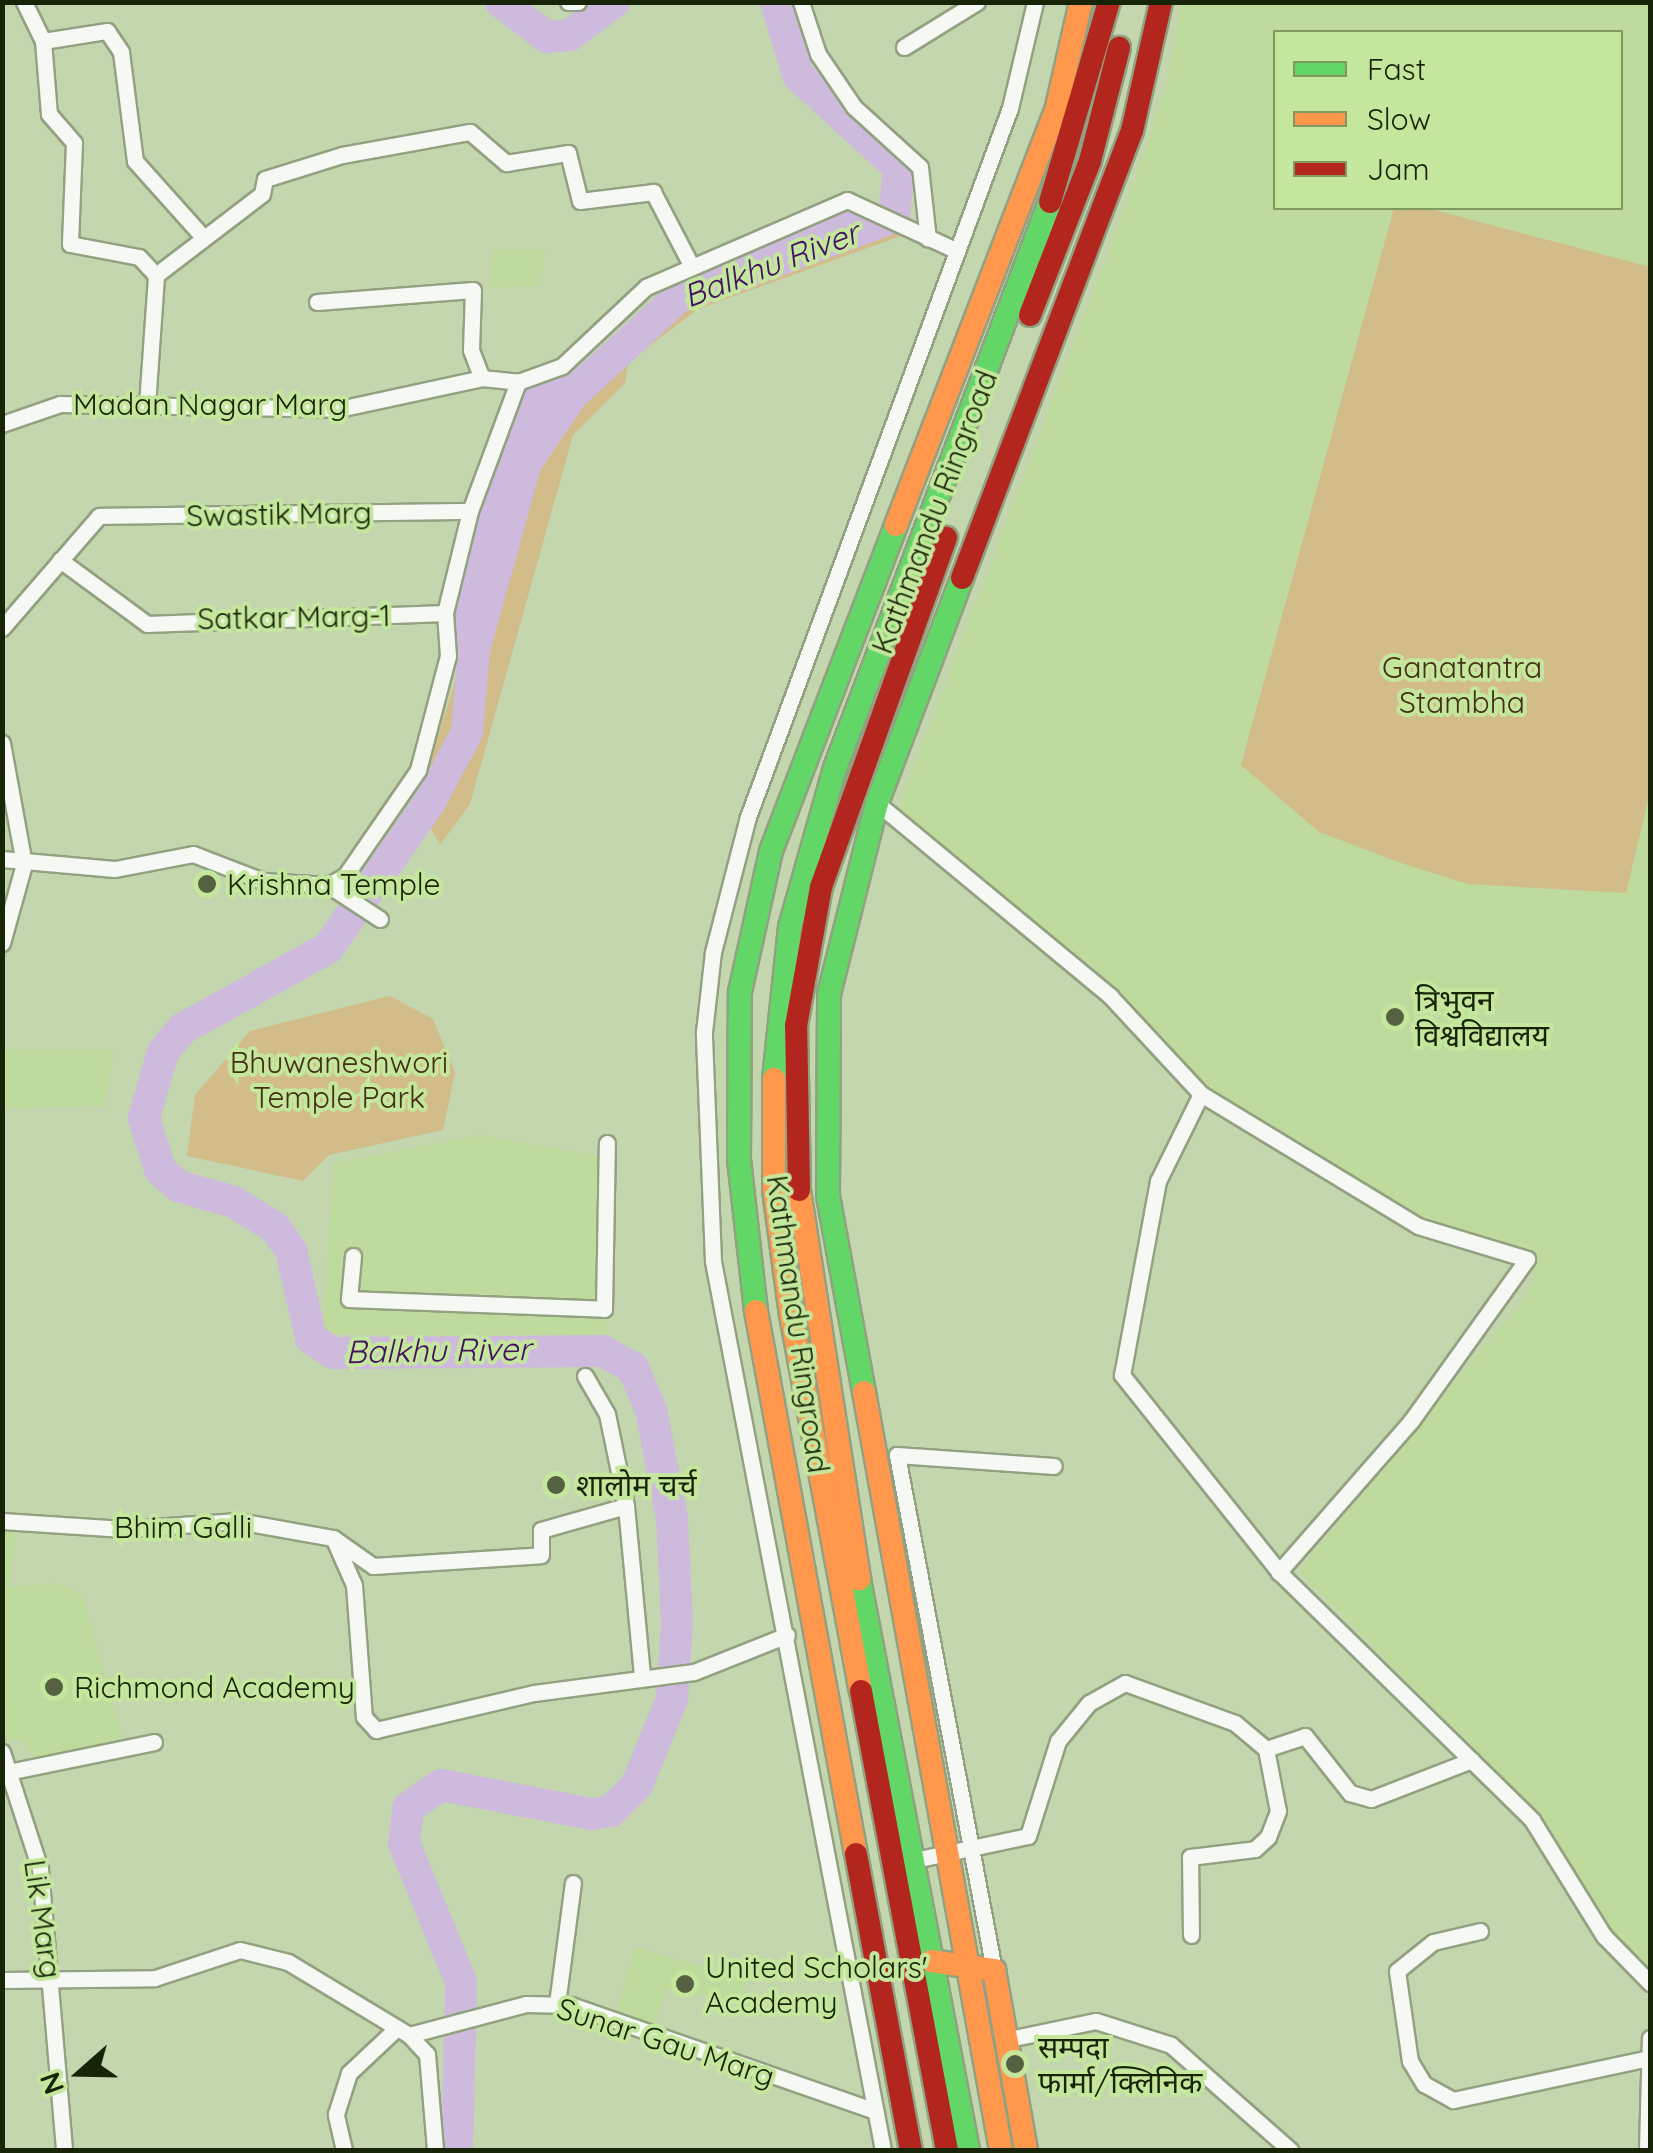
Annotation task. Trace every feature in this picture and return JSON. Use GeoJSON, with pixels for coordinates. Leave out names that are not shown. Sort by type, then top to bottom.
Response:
{"type":"FeatureCollection","features":[{"type":"Feature","properties":{"kind":"main road"},"geometry":{"type":"LineString","coordinates":[[912,2150],[758,1324],[737,1102],[750,932],[811,744],[1056,111],[1081,2]]}},
{"type":"Feature","properties":{"kind":"main road","name":"Kathmandu Ringroad"},"geometry":{"type":"LineString","coordinates":[[947,2150],[791,1315],[774,1190],[774,1034],[794,910],[835,768],[1074,139],[1109,2]]}},
{"type":"Feature","properties":{"kind":"main road","name":"Kathmandu Ringroad"},"geometry":{"type":"LineString","coordinates":[[968,2150],[798,1228],[796,1026],[845,812],[1090,161],[1128,2]]}},
{"type":"Feature","properties":{"kind":"main road"},"geometry":{"type":"LineString","coordinates":[[1000,2150],[961,1966],[956,1854],[828,1195],[828,994],[877,803],[1132,132],[1161,2]]}},
{"type":"Feature","properties":{"kind":"main road"},"geometry":{"type":"LineString","coordinates":[[931,1961],[994,1970],[1026,2150]]}},
{"type":"Feature","properties":{"kind":"street"},"geometry":{"type":"LineString","coordinates":[[24,2],[43,41],[50,114],[74,143],[70,244],[139,258],[156,275]]}},
{"type":"Feature","properties":{"kind":"street"},"geometry":{"type":"LineString","coordinates":[[568,2],[578,2]]}},
{"type":"Feature","properties":{"kind":"street"},"geometry":{"type":"LineString","coordinates":[[801,2],[818,54],[854,106],[920,167],[922,236],[955,250]]}},
{"type":"Feature","properties":{"kind":"street"},"geometry":{"type":"LineString","coordinates":[[904,47],[977,2]]}},
{"type":"Feature","properties":{"kind":"street"},"geometry":{"type":"LineString","coordinates":[[882,2150],[787,1635],[726,1331],[702,1096],[725,890],[955,250],[1010,108],[1035,2]]}},
{"type":"Feature","properties":{"kind":"street"},"geometry":{"type":"LineString","coordinates":[[43,41],[107,31],[121,52],[135,161],[203,237]]}},
{"type":"Feature","properties":{"kind":"street"},"geometry":{"type":"LineString","coordinates":[[146,405],[156,275],[262,194],[265,179],[470,132],[506,163],[568,152],[580,201],[653,192],[689,261]]}},
{"type":"Feature","properties":{"kind":"street","name":"Madan Nagar Marg"},"geometry":{"type":"LineString","coordinates":[[2,424],[60,404],[339,409],[482,378],[518,382],[559,367],[630,300],[689,261],[847,200],[922,236]]}},
{"type":"Feature","properties":{"kind":"street"},"geometry":{"type":"LineString","coordinates":[[318,302],[473,290],[471,350],[482,378]]}},
{"type":"Feature","properties":{"kind":"street"},"geometry":{"type":"LineString","coordinates":[[328,885],[345,876],[418,770],[448,656],[445,613],[470,511],[518,382]]}},
{"type":"Feature","properties":{"kind":"street","name":"Swastik Marg"},"geometry":{"type":"LineString","coordinates":[[2,628],[99,516],[470,511]]}},
{"type":"Feature","properties":{"kind":"street","name":"Satkar Marg-1"},"geometry":{"type":"LineString","coordinates":[[60,560],[147,624],[445,613]]}},
{"type":"Feature","properties":{"kind":"street"},"geometry":{"type":"LineString","coordinates":[[2,744],[24,864],[2,943]]}},
{"type":"Feature","properties":{"kind":"street"},"geometry":{"type":"LineString","coordinates":[[877,803],[1110,996],[1202,1094],[1418,1226],[1527,1259],[1410,1420],[1280,1572]]}},
{"type":"Feature","properties":{"kind":"street"},"geometry":{"type":"LineString","coordinates":[[2,859],[24,864],[115,869],[193,854],[263,881],[328,885],[380,919]]}},
{"type":"Feature","properties":{"kind":"street"},"geometry":{"type":"LineString","coordinates":[[1202,1094],[1158,1181],[1122,1375],[1280,1572],[1532,1820],[1604,1936],[1650,1983]]}},
{"type":"Feature","properties":{"kind":"street"},"geometry":{"type":"LineString","coordinates":[[353,1256],[349,1298],[372,1295],[604,1309],[607,1143]]}},
{"type":"Feature","properties":{"kind":"street"},"geometry":{"type":"LineString","coordinates":[[726,1331],[758,1324]]}},
{"type":"Feature","properties":{"kind":"street"},"geometry":{"type":"LineString","coordinates":[[585,1376],[606,1414],[626,1506],[646,1674]]}},
{"type":"Feature","properties":{"kind":"street"},"geometry":{"type":"LineString","coordinates":[[994,1970],[956,1854],[897,1455],[1054,1466]]}},
{"type":"Feature","properties":{"kind":"street","name":"Bhim Galli"},"geometry":{"type":"LineString","coordinates":[[2,1521],[124,1529],[238,1521],[333,1538],[373,1566],[542,1554],[541,1530],[626,1506]]}},
{"type":"Feature","properties":{"kind":"street"},"geometry":{"type":"LineString","coordinates":[[333,1538],[354,1585],[364,1717],[376,1730],[646,1674],[694,1672],[787,1635]]}},
{"type":"Feature","properties":{"kind":"street"},"geometry":{"type":"LineString","coordinates":[[914,1860],[956,1854],[1036,1826],[1058,1741],[1106,1689],[1156,1692],[1184,1712],[1234,1723],[1266,1749],[1273,1824],[1255,1849],[1190,1857],[1192,1935]]}},
{"type":"Feature","properties":{"kind":"street"},"geometry":{"type":"LineString","coordinates":[[1266,1749],[1305,1736],[1350,1793],[1371,1799],[1472,1760]]}},
{"type":"Feature","properties":{"kind":"street"},"geometry":{"type":"LineString","coordinates":[[8,1772],[154,1742]]}},
{"type":"Feature","properties":{"kind":"street","name":"Lik Marg"},"geometry":{"type":"LineString","coordinates":[[2,1752],[40,1869],[53,1982],[64,2150]]}},
{"type":"Feature","properties":{"kind":"street"},"geometry":{"type":"LineString","coordinates":[[558,2004],[572,1883]]}},
{"type":"Feature","properties":{"kind":"street"},"geometry":{"type":"LineString","coordinates":[[1480,1931],[1433,1942],[1398,1971],[1410,2061],[1424,2084],[1452,2100],[1649,2058]]}},
{"type":"Feature","properties":{"kind":"street"},"geometry":{"type":"LineString","coordinates":[[2,1980],[155,1978],[240,1950],[288,1962],[408,2031],[427,2054],[435,2150]]}},
{"type":"Feature","properties":{"kind":"street","name":"Sunar Gau Marg"},"geometry":{"type":"LineString","coordinates":[[408,2031],[538,2002],[558,2004],[875,2111]]}},
{"type":"Feature","properties":{"kind":"street"},"geometry":{"type":"LineString","coordinates":[[1004,2040],[1096,2022],[1171,2045],[1290,2150]]}},
{"type":"Feature","properties":{"kind":"street"},"geometry":{"type":"LineString","coordinates":[[344,2150],[336,2114],[349,2073],[408,2031]]}},
{"type":"Feature","properties":{"kind":"street"},"geometry":{"type":"LineString","coordinates":[[1647,2150],[1650,2038]]}},
{"type":"Feature","properties":{"kind":"shaded area","name":"त्रिभुवन विश्वविद्यालय"},"geometry":{"type":"Polygon","coordinates":[[[1182,3],[1650,3],[1650,1970],[1618,1940],[1542,1818],[1299,1571],[1527,1295],[1535,1274],[1527,1257],[1515,1245],[1425,1222],[1211,1093],[1101,974],[897,814],[1122,217],[1166,88],[1182,3]]]}},
{"type":"Feature","properties":{"kind":"shaded area","name":"Balkhu River"},"geometry":{"type":"Polygon","coordinates":[[[827,201],[874,214],[651,294],[569,376],[525,446],[416,797],[481,494],[526,384],[546,383],[653,274],[827,201]]]}},
{"type":"Feature","properties":{"kind":"shaded area"},"geometry":{"type":"Polygon","coordinates":[[[545,249],[541,286],[491,288],[492,250],[545,249]]]}},
{"type":"Feature","properties":{"kind":"shaded area"},"geometry":{"type":"Polygon","coordinates":[[[3,1049],[114,1049],[105,1106],[3,1108],[3,1049]]]}},
{"type":"Feature","properties":{"kind":"shaded area"},"geometry":{"type":"Polygon","coordinates":[[[480,1135],[599,1156],[607,1340],[323,1333],[334,1163],[480,1135]]]}},
{"type":"Feature","properties":{"kind":"shaded area","name":"Richmond Academy"},"geometry":{"type":"Polygon","coordinates":[[[2,1527],[16,1534],[10,1587],[57,1583],[82,1594],[122,1738],[37,1764],[24,1741],[6,1741],[2,1527]]]}},
{"type":"Feature","properties":{"kind":"shaded area","name":"United Scholars' Academy"},"geometry":{"type":"Polygon","coordinates":[[[635,1947],[747,1980],[741,2003],[666,1989],[653,2028],[616,2015],[635,1947]]]}},
{"type":"Feature","properties":{"kind":"green space","name":"Ganatantra Stambha"},"geometry":{"type":"Polygon","coordinates":[[[1393,210],[1435,210],[1650,267],[1650,792],[1626,893],[1468,884],[1401,863],[1319,832],[1241,765],[1393,210]]]}},
{"type":"Feature","properties":{"kind":"green space"},"geometry":{"type":"Polygon","coordinates":[[[875,220],[901,236],[698,309],[629,361],[625,383],[573,435],[470,804],[440,845],[417,803],[527,453],[570,382],[652,300],[875,220]]]}},
{"type":"Feature","properties":{"kind":"green space","name":"Bhuwaneshwori Temple Park"},"geometry":{"type":"Polygon","coordinates":[[[390,996],[433,1019],[455,1073],[443,1130],[329,1155],[303,1181],[187,1156],[195,1095],[250,1031],[390,996]]]}},
{"type":"Feature","properties":{"kind":"waterway","name":"Balkhu River"},"geometry":{"type":"LineString","coordinates":[[501,2],[547,37],[570,35],[614,2]]}},
{"type":"Feature","properties":{"kind":"waterway","name":"Balkhu River"},"geometry":{"type":"LineString","coordinates":[[457,2150],[461,1982],[404,1843],[408,1808],[441,1785],[592,1814],[611,1811],[637,1785],[672,1699],[677,1623],[672,1518],[651,1410],[633,1368],[602,1351],[333,1353],[311,1338],[291,1250],[274,1227],[234,1202],[178,1186],[160,1170],[144,1118],[163,1052],[182,1029],[328,948],[430,802],[467,732],[474,650],[526,463],[572,395],[677,298],[894,217],[899,168],[798,75],[776,2]]}},
{"type":"Feature","properties":{"kind":"traffic: fast"},"geometry":{"type":"LineString","coordinates":[[774,1079],[790,927],[835,768],[1050,202]]}},
{"type":"Feature","properties":{"kind":"traffic: fast"},"geometry":{"type":"LineString","coordinates":[[756,1311],[739,1159],[740,992],[771,851],[896,525]]}},
{"type":"Feature","properties":{"kind":"traffic: fast"},"geometry":{"type":"LineString","coordinates":[[864,1392],[828,1195],[829,994],[877,803],[962,578]]}},
{"type":"Feature","properties":{"kind":"traffic: fast"},"geometry":{"type":"LineString","coordinates":[[859,1579],[968,2150]]}},
{"type":"Feature","properties":{"kind":"traffic: slow"},"geometry":{"type":"LineString","coordinates":[[896,525],[1056,111],[1081,2]]}},
{"type":"Feature","properties":{"kind":"traffic: slow"},"geometry":{"type":"LineString","coordinates":[[774,1079],[774,1190],[791,1315],[861,1691]]}},
{"type":"Feature","properties":{"kind":"traffic: slow"},"geometry":{"type":"LineString","coordinates":[[799,1190],[859,1579]]}},
{"type":"Feature","properties":{"kind":"traffic: slow"},"geometry":{"type":"LineString","coordinates":[[756,1311],[856,1854]]}},
{"type":"Feature","properties":{"kind":"traffic: slow"},"geometry":{"type":"LineString","coordinates":[[864,1392],[1001,2150]]}},
{"type":"Feature","properties":{"kind":"traffic: slow"},"geometry":{"type":"LineString","coordinates":[[931,1961],[994,1970],[1026,2150]]}},
{"type":"Feature","properties":{"kind":"traffic: jam"},"geometry":{"type":"LineString","coordinates":[[1050,202],[1109,2]]}},
{"type":"Feature","properties":{"kind":"traffic: jam"},"geometry":{"type":"LineString","coordinates":[[962,578],[1132,131],[1161,2]]}},
{"type":"Feature","properties":{"kind":"traffic: jam"},"geometry":{"type":"LineString","coordinates":[[1030,315],[1090,161],[1119,48]]}},
{"type":"Feature","properties":{"kind":"traffic: jam"},"geometry":{"type":"LineString","coordinates":[[799,1190],[796,1026],[821,887],[946,538]]}},
{"type":"Feature","properties":{"kind":"traffic: jam"},"geometry":{"type":"LineString","coordinates":[[861,1691],[947,2150]]}},
{"type":"Feature","properties":{"kind":"traffic: jam"},"geometry":{"type":"LineString","coordinates":[[856,1854],[911,2150]]}},
{"type":"Feature","properties":{"kind":"place","name":"Krishna Temple"},"geometry":{"type":"Point","coordinates":[207,884]}},
{"type":"Feature","properties":{"kind":"place","name":"त्रिभुवन विश्वविद्यालय"},"geometry":{"type":"Point","coordinates":[1395,1017]}},
{"type":"Feature","properties":{"kind":"place","name":"शालोम चर्च"},"geometry":{"type":"Point","coordinates":[556,1485]}},
{"type":"Feature","properties":{"kind":"place","name":"Richmond Academy"},"geometry":{"type":"Point","coordinates":[54,1687]}},
{"type":"Feature","properties":{"kind":"place","name":"United Scholars' Academy"},"geometry":{"type":"Point","coordinates":[685,1984]}},
{"type":"Feature","properties":{"kind":"place","name":"सम्पदा फार्मा/क्लिनिक"},"geometry":{"type":"Point","coordinates":[1015,2064]}}]}
